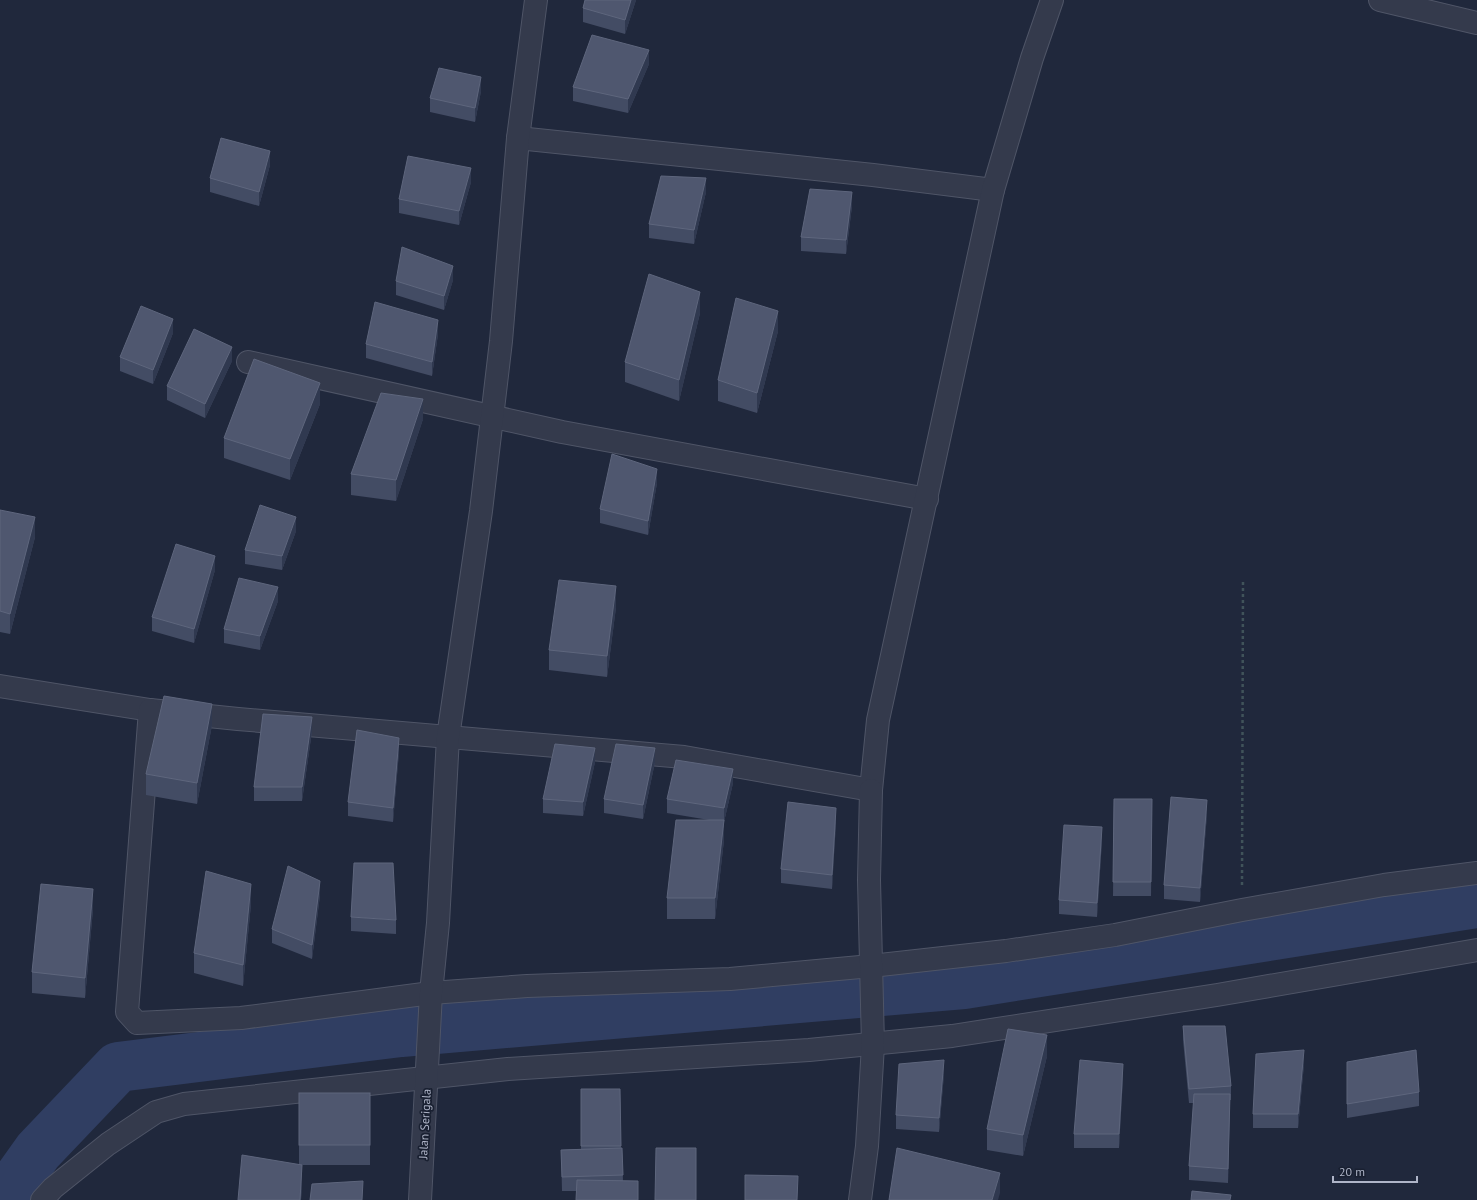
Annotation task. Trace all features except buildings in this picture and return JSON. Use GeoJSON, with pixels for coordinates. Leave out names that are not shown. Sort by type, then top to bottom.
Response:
{"type":"FeatureCollection","features":[{"type":"Feature","properties":{"kind":"street","name":"Jalan Serigala"},"geometry":{"type":"LineString","coordinates":[[420,1200],[428,1079],[431,997],[438,923],[448,737],[480,519],[501,341],[518,138],[536,0]]}},
{"type":"Feature","properties":{"kind":"street"},"geometry":{"type":"LineString","coordinates":[[860,1200],[867,1146],[873,1035],[869,880],[871,790],[878,720],[993,190],[1032,58],[1052,0]]}},
{"type":"Feature","properties":{"kind":"street"},"geometry":{"type":"LineString","coordinates":[[1380,0],[1477,23]]}},
{"type":"Feature","properties":{"kind":"street"},"geometry":{"type":"LineString","coordinates":[[518,138],[858,173],[993,190]]}},
{"type":"Feature","properties":{"kind":"street"},"geometry":{"type":"LineString","coordinates":[[248,362],[562,432],[927,499]]}},
{"type":"Feature","properties":{"kind":"street"},"geometry":{"type":"LineString","coordinates":[[0,686],[150,710],[684,757],[871,790]]}},
{"type":"Feature","properties":{"kind":"street"},"geometry":{"type":"LineString","coordinates":[[150,710],[127,1012],[136,1023],[241,1018],[527,986],[730,979],[871,972],[1115,935],[1242,910],[1384,885],[1477,873]]}},
{"type":"Feature","properties":{"kind":"street"},"geometry":{"type":"LineString","coordinates":[[42,1200],[53,1188],[108,1144],[156,1112],[184,1104],[428,1079],[508,1069],[724,1056],[873,1035],[952,1036],[1194,999],[1477,950]]}},
{"type":"Feature","properties":{"kind":"path"},"geometry":{"type":"LineString","coordinates":[[1242,582],[1242,910]]}},
{"type":"Feature","properties":{"kind":"waterway"},"geometry":{"type":"LineString","coordinates":[[3,1200],[38,1151],[118,1067],[401,1032],[964,984],[1477,903]]}}]}
